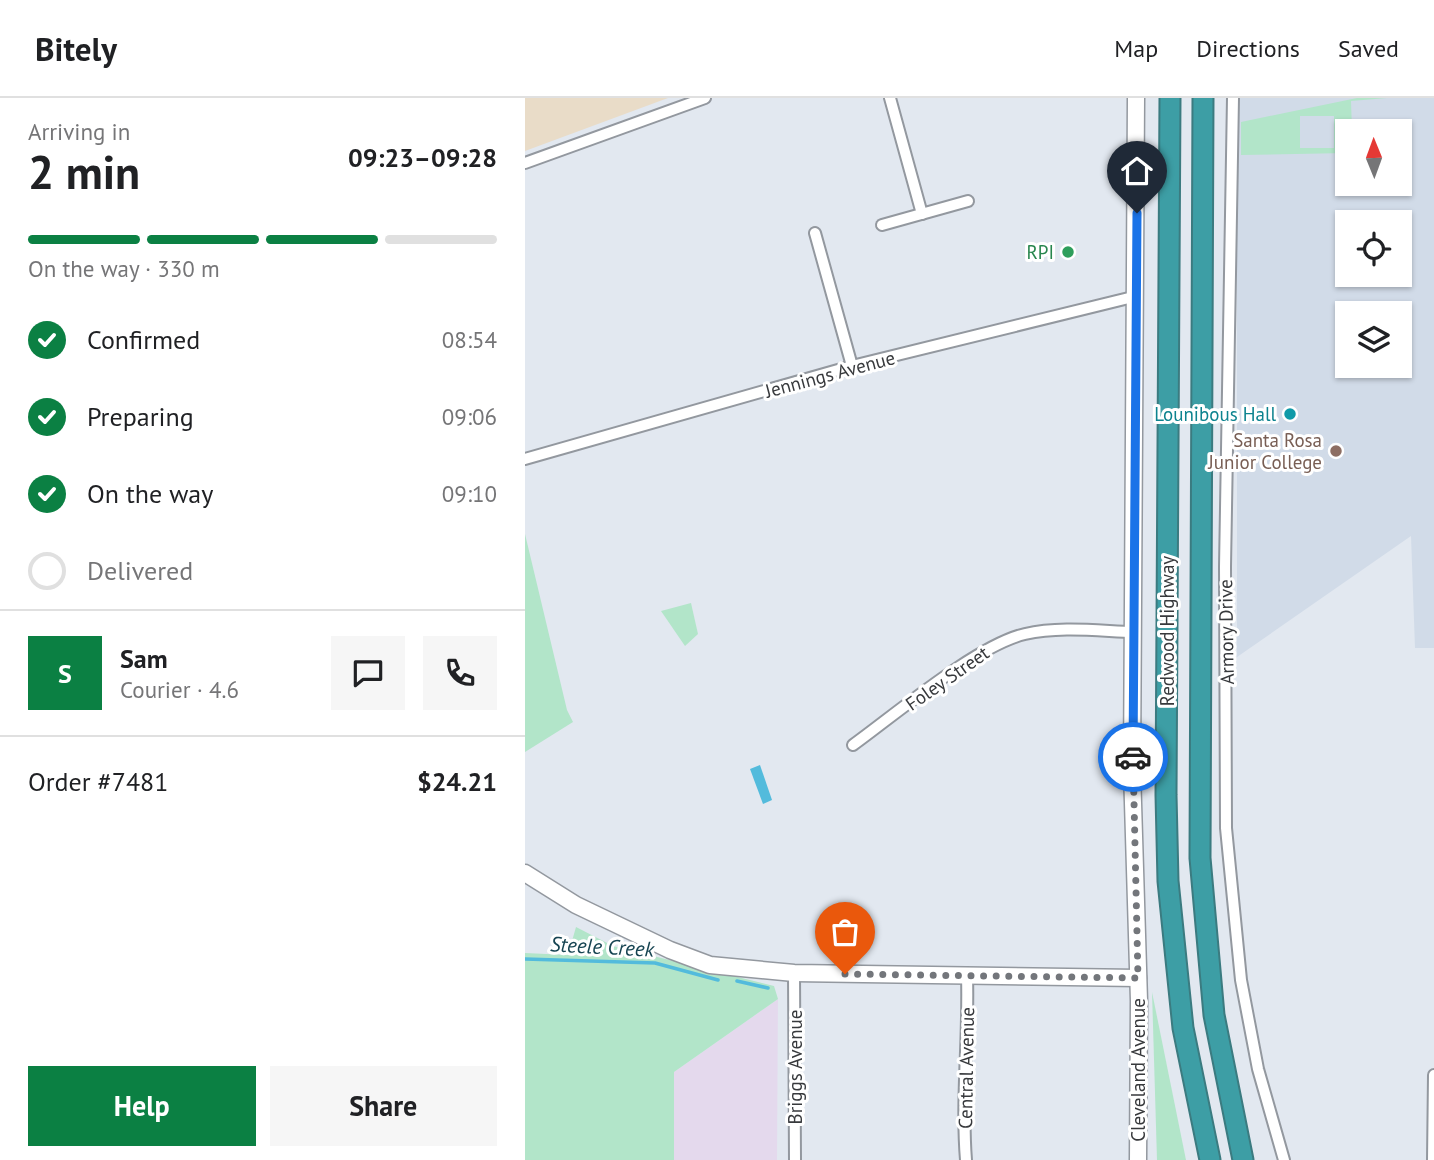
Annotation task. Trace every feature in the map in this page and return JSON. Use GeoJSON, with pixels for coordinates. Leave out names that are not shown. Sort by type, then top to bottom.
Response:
{"type":"FeatureCollection","features":[{"type":"Feature","properties":{"kind":"highway","name":"Redwood Highway"},"geometry":{"type":"LineString","coordinates":[[1170,98],[1166,795],[1168,881],[1183,1028],[1210,1160]]}},
{"type":"Feature","properties":{"kind":"highway","name":"Redwood Highway"},"geometry":{"type":"LineString","coordinates":[[1203,98],[1201,858],[1214,1015],[1243,1160]]}},
{"type":"Feature","properties":{"kind":"street"},"geometry":{"type":"LineString","coordinates":[[525,163],[705,98]]}},
{"type":"Feature","properties":{"kind":"street"},"geometry":{"type":"LineString","coordinates":[[890,98],[922,214]]}},
{"type":"Feature","properties":{"kind":"street","name":"Cleveland Avenue"},"geometry":{"type":"LineString","coordinates":[[1136,98],[1132,770],[1138,978],[1138,1160]]}},
{"type":"Feature","properties":{"kind":"street","name":"Armory Drive"},"geometry":{"type":"LineString","coordinates":[[1233,98],[1225,567],[1226,828],[1241,980],[1258,1069],[1284,1160]]}},
{"type":"Feature","properties":{"kind":"street"},"geometry":{"type":"LineString","coordinates":[[882,225],[968,201]]}},
{"type":"Feature","properties":{"kind":"street"},"geometry":{"type":"LineString","coordinates":[[815,233],[852,366]]}},
{"type":"Feature","properties":{"kind":"street","name":"Jennings Avenue"},"geometry":{"type":"LineString","coordinates":[[525,459],[852,366],[1136,296]]}},
{"type":"Feature","properties":{"kind":"street","name":"Foley Street"},"geometry":{"type":"LineString","coordinates":[[853,745],[981,653],[1004,640],[1052,631],[1134,632]]}},
{"type":"Feature","properties":{"kind":"street"},"geometry":{"type":"LineString","coordinates":[[525,873],[576,905],[684,955],[710,965],[737,970],[1138,978]]}},
{"type":"Feature","properties":{"kind":"street","name":"Briggs Avenue"},"geometry":{"type":"LineString","coordinates":[[794,973],[795,1160]]}},
{"type":"Feature","properties":{"kind":"street","name":"Central Avenue"},"geometry":{"type":"LineString","coordinates":[[966,1160],[963,1111],[969,1041],[967,976]]}},
{"type":"Feature","properties":{"kind":"street"},"geometry":{"type":"LineString","coordinates":[[1433,1160],[1434,1075]]}},
{"type":"Feature","properties":{"kind":"shaded area"},"geometry":{"type":"Polygon","coordinates":[[[525,98],[668,98],[525,151],[525,98]]]}},
{"type":"Feature","properties":{"kind":"shaded area","name":"Santa Rosa Junior College"},"geometry":{"type":"Polygon","coordinates":[[[1237,98],[1434,98],[1434,648],[1415,648],[1411,536],[1237,657],[1237,98]]]}},
{"type":"Feature","properties":{"kind":"shaded area"},"geometry":{"type":"Polygon","coordinates":[[[778,999],[777,1160],[674,1160],[674,1072],[778,999]]]}},
{"type":"Feature","properties":{"kind":"green space"},"geometry":{"type":"Polygon","coordinates":[[[1357,98],[1387,98],[1351,101],[1352,119],[1335,119],[1335,153],[1241,155],[1241,122],[1357,98]],[[1300,116],[1300,148],[1334,148],[1334,116],[1300,116]]]}},
{"type":"Feature","properties":{"kind":"green space"},"geometry":{"type":"Polygon","coordinates":[[[525,534],[567,710],[573,722],[525,752],[525,534]]]}},
{"type":"Feature","properties":{"kind":"green space"},"geometry":{"type":"Polygon","coordinates":[[[691,603],[698,634],[685,646],[661,611],[691,603]]]}},
{"type":"Feature","properties":{"kind":"green space"},"geometry":{"type":"Polygon","coordinates":[[[576,927],[613,946],[774,986],[778,999],[674,1072],[674,1160],[525,1160],[525,953],[568,955],[576,927]]]}},
{"type":"Feature","properties":{"kind":"green space"},"geometry":{"type":"Polygon","coordinates":[[[1152,992],[1186,1160],[1157,1160],[1152,992]]]}},
{"type":"Feature","properties":{"kind":"water"},"geometry":{"type":"Polygon","coordinates":[[[760,765],[772,800],[763,804],[750,769],[760,765]]]}},
{"type":"Feature","properties":{"kind":"waterway","name":"Steele Creek"},"geometry":{"type":"LineString","coordinates":[[525,959],[655,963],[718,980]]}},
{"type":"Feature","properties":{"kind":"waterway","name":"Steele Creek"},"geometry":{"type":"LineString","coordinates":[[737,981],[768,988]]}},
{"type":"Feature","properties":{"kind":"way so far"},"geometry":{"type":"LineString","coordinates":[[845,974],[1138,978],[1133,757]]}},
{"type":"Feature","properties":{"kind":"place","name":"RPI"},"geometry":{"type":"Point","coordinates":[1068,252]}},
{"type":"Feature","properties":{"kind":"place","name":"Lounibous Hall"},"geometry":{"type":"Point","coordinates":[1290,414]}},
{"type":"Feature","properties":{"kind":"place","name":"Santa Rosa Junior College"},"geometry":{"type":"Point","coordinates":[1336,451]}},
{"type":"Feature","properties":{"kind":"route"},"geometry":{"type":"LineString","coordinates":[[1133,757],[1137,213]]}}]}
